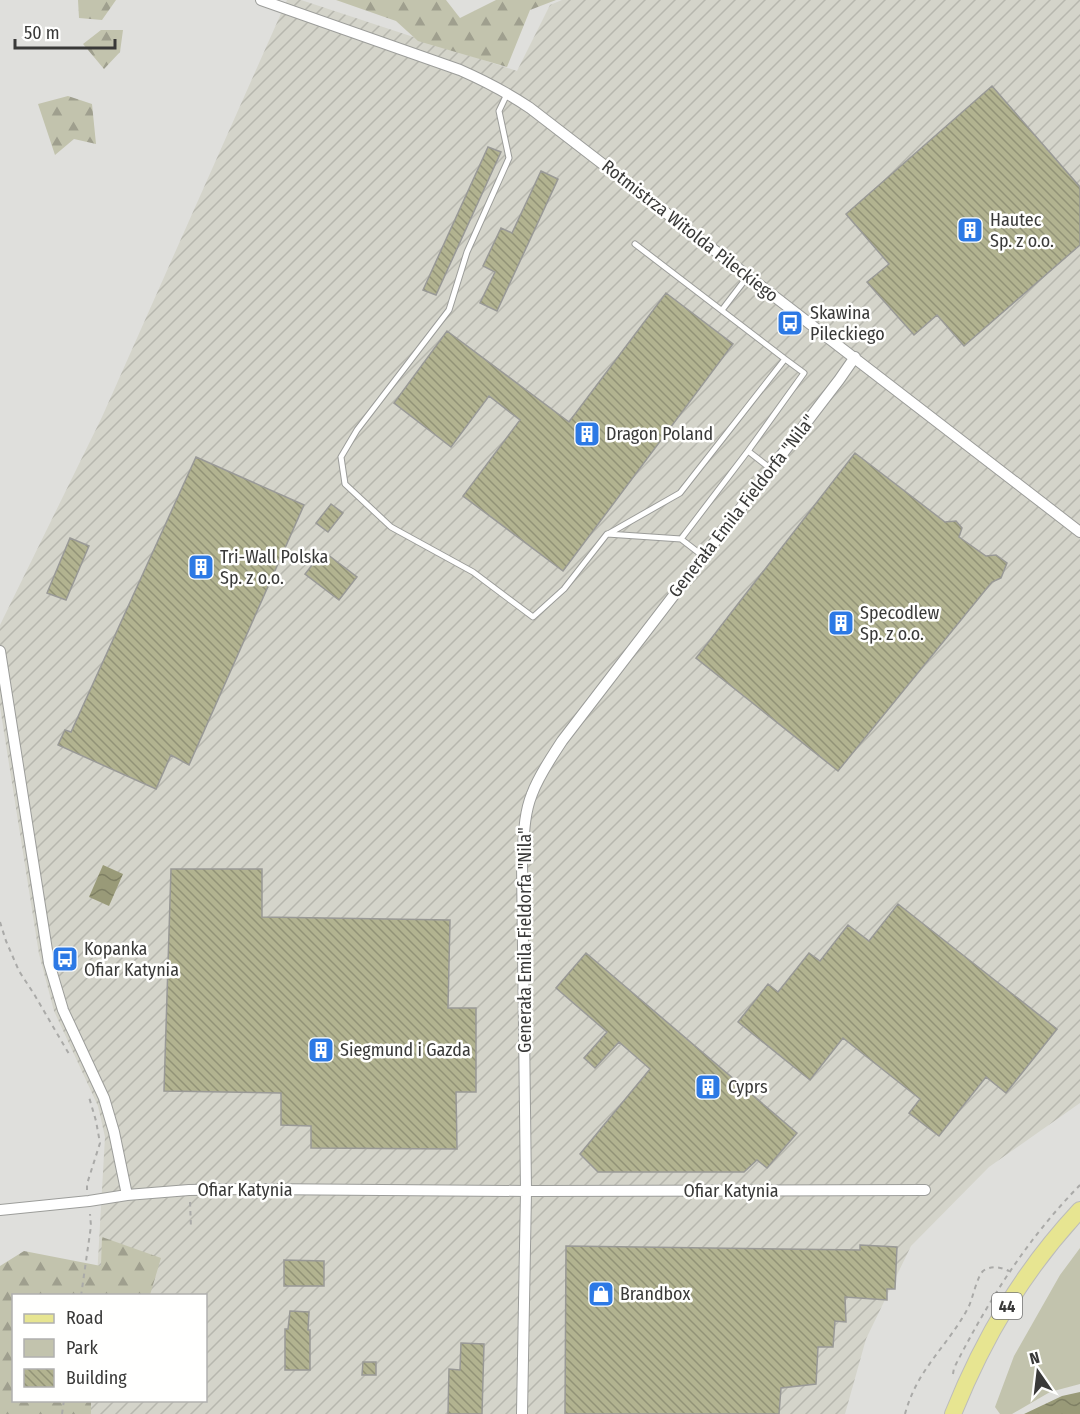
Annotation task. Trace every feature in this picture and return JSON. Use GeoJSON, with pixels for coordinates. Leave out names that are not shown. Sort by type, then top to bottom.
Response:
{"type":"FeatureCollection","features":[{"type":"Feature","properties":{"kind":"main road","name":"44"},"geometry":{"type":"LineString","coordinates":[[953,1414],[973,1366],[1012,1296],[1080,1210]]}},
{"type":"Feature","properties":{"kind":"street","name":"Rotmistrza Witolda Pileckiego"},"geometry":{"type":"LineString","coordinates":[[261,0],[460,70],[508,93],[855,357],[1080,532]]}},
{"type":"Feature","properties":{"kind":"street","name":"Generała Emila Fieldorfa \"Nila\""},"geometry":{"type":"LineString","coordinates":[[522,1414],[526,1191],[522,864],[524,828],[531,796],[545,766],[562,741],[855,357]]}},
{"type":"Feature","properties":{"kind":"street"},"geometry":{"type":"LineString","coordinates":[[0,651],[49,963],[63,1010],[104,1098],[114,1132],[127,1195]]}},
{"type":"Feature","properties":{"kind":"street","name":"Ofiar Katynia"},"geometry":{"type":"LineString","coordinates":[[0,1210],[189,1190],[925,1190]]}},
{"type":"Feature","properties":{"kind":"lane"},"geometry":{"type":"LineString","coordinates":[[508,93],[499,111],[509,158],[467,252],[449,310],[357,430],[341,457],[345,484],[391,527],[473,572],[533,616],[564,589],[607,534],[680,493],[785,359]]}},
{"type":"Feature","properties":{"kind":"lane"},"geometry":{"type":"LineString","coordinates":[[635,244],[804,373],[681,539]]}},
{"type":"Feature","properties":{"kind":"lane"},"geometry":{"type":"LineString","coordinates":[[722,310],[748,276]]}},
{"type":"Feature","properties":{"kind":"lane"},"geometry":{"type":"LineString","coordinates":[[748,451],[771,469]]}},
{"type":"Feature","properties":{"kind":"lane"},"geometry":{"type":"LineString","coordinates":[[607,534],[681,539],[703,557]]}},
{"type":"Feature","properties":{"kind":"path"},"geometry":{"type":"LineString","coordinates":[[0,922],[19,971],[72,1059]]}},
{"type":"Feature","properties":{"kind":"path"},"geometry":{"type":"LineString","coordinates":[[87,1191],[87,1184],[100,1143],[89,1097]]}},
{"type":"Feature","properties":{"kind":"path"},"geometry":{"type":"LineString","coordinates":[[189,1190],[191,1228]]}},
{"type":"Feature","properties":{"kind":"path"},"geometry":{"type":"LineString","coordinates":[[81,1294],[91,1226],[90,1210]]}},
{"type":"Feature","properties":{"kind":"path"},"geometry":{"type":"LineString","coordinates":[[904,1414],[922,1374],[967,1309],[979,1276],[993,1267],[1009,1271]]}},
{"type":"Feature","properties":{"kind":"shaded area"},"geometry":{"type":"Polygon","coordinates":[[[287,0],[301,0],[517,71],[550,5],[562,0],[1080,0],[1080,1103],[989,1167],[911,1246],[866,1339],[845,1414],[91,1414],[91,1402],[207,1402],[207,1294],[96,1294],[105,1137],[98,1106],[54,1011],[39,954],[0,707],[0,625],[102,417],[287,0]]]}},
{"type":"Feature","properties":{"kind":"green space"},"geometry":{"type":"Polygon","coordinates":[[[78,0],[116,0],[102,20],[79,18],[78,0]]]}},
{"type":"Feature","properties":{"kind":"green space"},"geometry":{"type":"Polygon","coordinates":[[[336,0],[446,0],[460,18],[496,0],[556,0],[530,10],[507,67],[418,41],[396,21],[336,0]]]}},
{"type":"Feature","properties":{"kind":"green space"},"geometry":{"type":"Polygon","coordinates":[[[101,30],[123,30],[120,52],[104,69],[83,44],[101,30]]]}},
{"type":"Feature","properties":{"kind":"green space"},"geometry":{"type":"Polygon","coordinates":[[[68,96],[92,104],[96,144],[74,139],[55,155],[38,104],[68,96]]]}},
{"type":"Feature","properties":{"kind":"green space"},"geometry":{"type":"Polygon","coordinates":[[[102,1237],[161,1258],[150,1294],[12,1294],[12,1402],[91,1402],[91,1414],[0,1414],[0,1266],[24,1251],[101,1266],[102,1237]]]}},
{"type":"Feature","properties":{"kind":"green space"},"geometry":{"type":"Polygon","coordinates":[[[1080,1248],[1080,1384],[1050,1392],[1012,1414],[1000,1414],[995,1407],[1014,1356],[1060,1275],[1080,1248]]]}},
{"type":"Feature","properties":{"kind":"water"},"geometry":{"type":"Polygon","coordinates":[[[103,865],[123,874],[109,906],[89,897],[103,865]]]}},
{"type":"Feature","properties":{"kind":"water"},"geometry":{"type":"Polygon","coordinates":[[[1080,1392],[1080,1414],[1024,1414],[1062,1396],[1080,1392]]]}},
{"type":"Feature","properties":{"kind":"building","name":"Hautec Sp. z o.o."},"geometry":{"type":"Polygon","coordinates":[[[992,86],[1080,187],[1080,245],[964,346],[937,315],[914,335],[867,282],[889,264],[846,214],[992,86]]]}},
{"type":"Feature","properties":{"kind":"building"},"geometry":{"type":"Polygon","coordinates":[[[488,147],[501,152],[436,295],[423,290],[488,147]]]}},
{"type":"Feature","properties":{"kind":"building"},"geometry":{"type":"Polygon","coordinates":[[[541,171],[558,179],[497,311],[480,303],[495,272],[483,266],[501,228],[512,233],[541,171]]]}},
{"type":"Feature","properties":{"kind":"building","name":"Dragon Poland"},"geometry":{"type":"Polygon","coordinates":[[[666,293],[733,344],[563,571],[463,496],[520,420],[489,396],[451,447],[394,403],[447,331],[569,422],[666,293]]]}},
{"type":"Feature","properties":{"kind":"building","name":"Specodlew Sp. z o.o."},"geometry":{"type":"Polygon","coordinates":[[[855,453],[945,522],[956,521],[962,528],[959,537],[986,556],[996,555],[1007,563],[1001,578],[992,582],[838,771],[696,658],[855,453]]]}},
{"type":"Feature","properties":{"kind":"building","name":"Tri-Wall Polska Sp. z o.o."},"geometry":{"type":"Polygon","coordinates":[[[196,457],[304,505],[189,765],[171,755],[156,789],[58,745],[65,730],[71,732],[196,457]]]}},
{"type":"Feature","properties":{"kind":"building"},"geometry":{"type":"Polygon","coordinates":[[[331,504],[343,513],[328,532],[316,523],[331,504]]]}},
{"type":"Feature","properties":{"kind":"building"},"geometry":{"type":"Polygon","coordinates":[[[70,538],[89,546],[66,600],[47,593],[70,538]]]}},
{"type":"Feature","properties":{"kind":"building"},"geometry":{"type":"Polygon","coordinates":[[[323,551],[357,577],[339,600],[305,574],[323,551]]]}},
{"type":"Feature","properties":{"kind":"building","name":"Siegmund i Gazda"},"geometry":{"type":"Polygon","coordinates":[[[171,869],[262,869],[262,917],[450,920],[448,1008],[476,1008],[476,1092],[456,1092],[457,1149],[311,1148],[311,1126],[281,1125],[281,1093],[164,1091],[171,869]]]}},
{"type":"Feature","properties":{"kind":"building"},"geometry":{"type":"Polygon","coordinates":[[[898,904],[1057,1029],[1006,1093],[986,1077],[939,1136],[909,1113],[920,1099],[843,1038],[810,1080],[738,1022],[768,984],[778,992],[809,953],[820,961],[848,925],[869,941],[898,904]]]}},
{"type":"Feature","properties":{"kind":"building"},"geometry":{"type":"Polygon","coordinates":[[[586,953],[797,1133],[767,1168],[757,1160],[744,1172],[598,1172],[580,1154],[650,1069],[619,1042],[595,1068],[584,1058],[607,1032],[556,988],[586,953]]]}},
{"type":"Feature","properties":{"kind":"building"},"geometry":{"type":"Polygon","coordinates":[[[860,1245],[897,1247],[895,1289],[887,1289],[887,1300],[845,1297],[846,1322],[835,1321],[833,1347],[818,1347],[816,1384],[781,1388],[779,1414],[565,1414],[566,1246],[860,1250],[860,1245]]]}},
{"type":"Feature","properties":{"kind":"building"},"geometry":{"type":"Polygon","coordinates":[[[284,1260],[324,1261],[324,1286],[284,1286],[284,1260]]]}},
{"type":"Feature","properties":{"kind":"building"},"geometry":{"type":"Polygon","coordinates":[[[290,1311],[309,1312],[310,1370],[285,1370],[285,1329],[288,1329],[290,1311]]]}},
{"type":"Feature","properties":{"kind":"building"},"geometry":{"type":"Polygon","coordinates":[[[461,1343],[484,1344],[482,1414],[448,1414],[449,1369],[460,1370],[461,1343]]]}},
{"type":"Feature","properties":{"kind":"building"},"geometry":{"type":"Polygon","coordinates":[[[363,1362],[376,1362],[376,1375],[362,1375],[363,1362]]]}},
{"type":"Feature","properties":{"kind":"place","name":"Hautec Sp. z o.o."},"geometry":{"type":"Point","coordinates":[970,230]}},
{"type":"Feature","properties":{"kind":"place","name":"Skawina Pileckiego"},"geometry":{"type":"Point","coordinates":[790,323]}},
{"type":"Feature","properties":{"kind":"place","name":"Dragon Poland"},"geometry":{"type":"Point","coordinates":[587,434]}},
{"type":"Feature","properties":{"kind":"place","name":"Tri-Wall Polska Sp. z o.o."},"geometry":{"type":"Point","coordinates":[201,567]}},
{"type":"Feature","properties":{"kind":"place","name":"Specodlew Sp. z o.o."},"geometry":{"type":"Point","coordinates":[841,623]}},
{"type":"Feature","properties":{"kind":"place","name":"Kopanka Ofiar Katynia"},"geometry":{"type":"Point","coordinates":[65,959]}},
{"type":"Feature","properties":{"kind":"place","name":"Siegmund i Gazda"},"geometry":{"type":"Point","coordinates":[321,1050]}},
{"type":"Feature","properties":{"kind":"place","name":"Cyprs"},"geometry":{"type":"Point","coordinates":[708,1087]}},
{"type":"Feature","properties":{"kind":"place","name":"Brandbox"},"geometry":{"type":"Point","coordinates":[601,1294]}}]}
